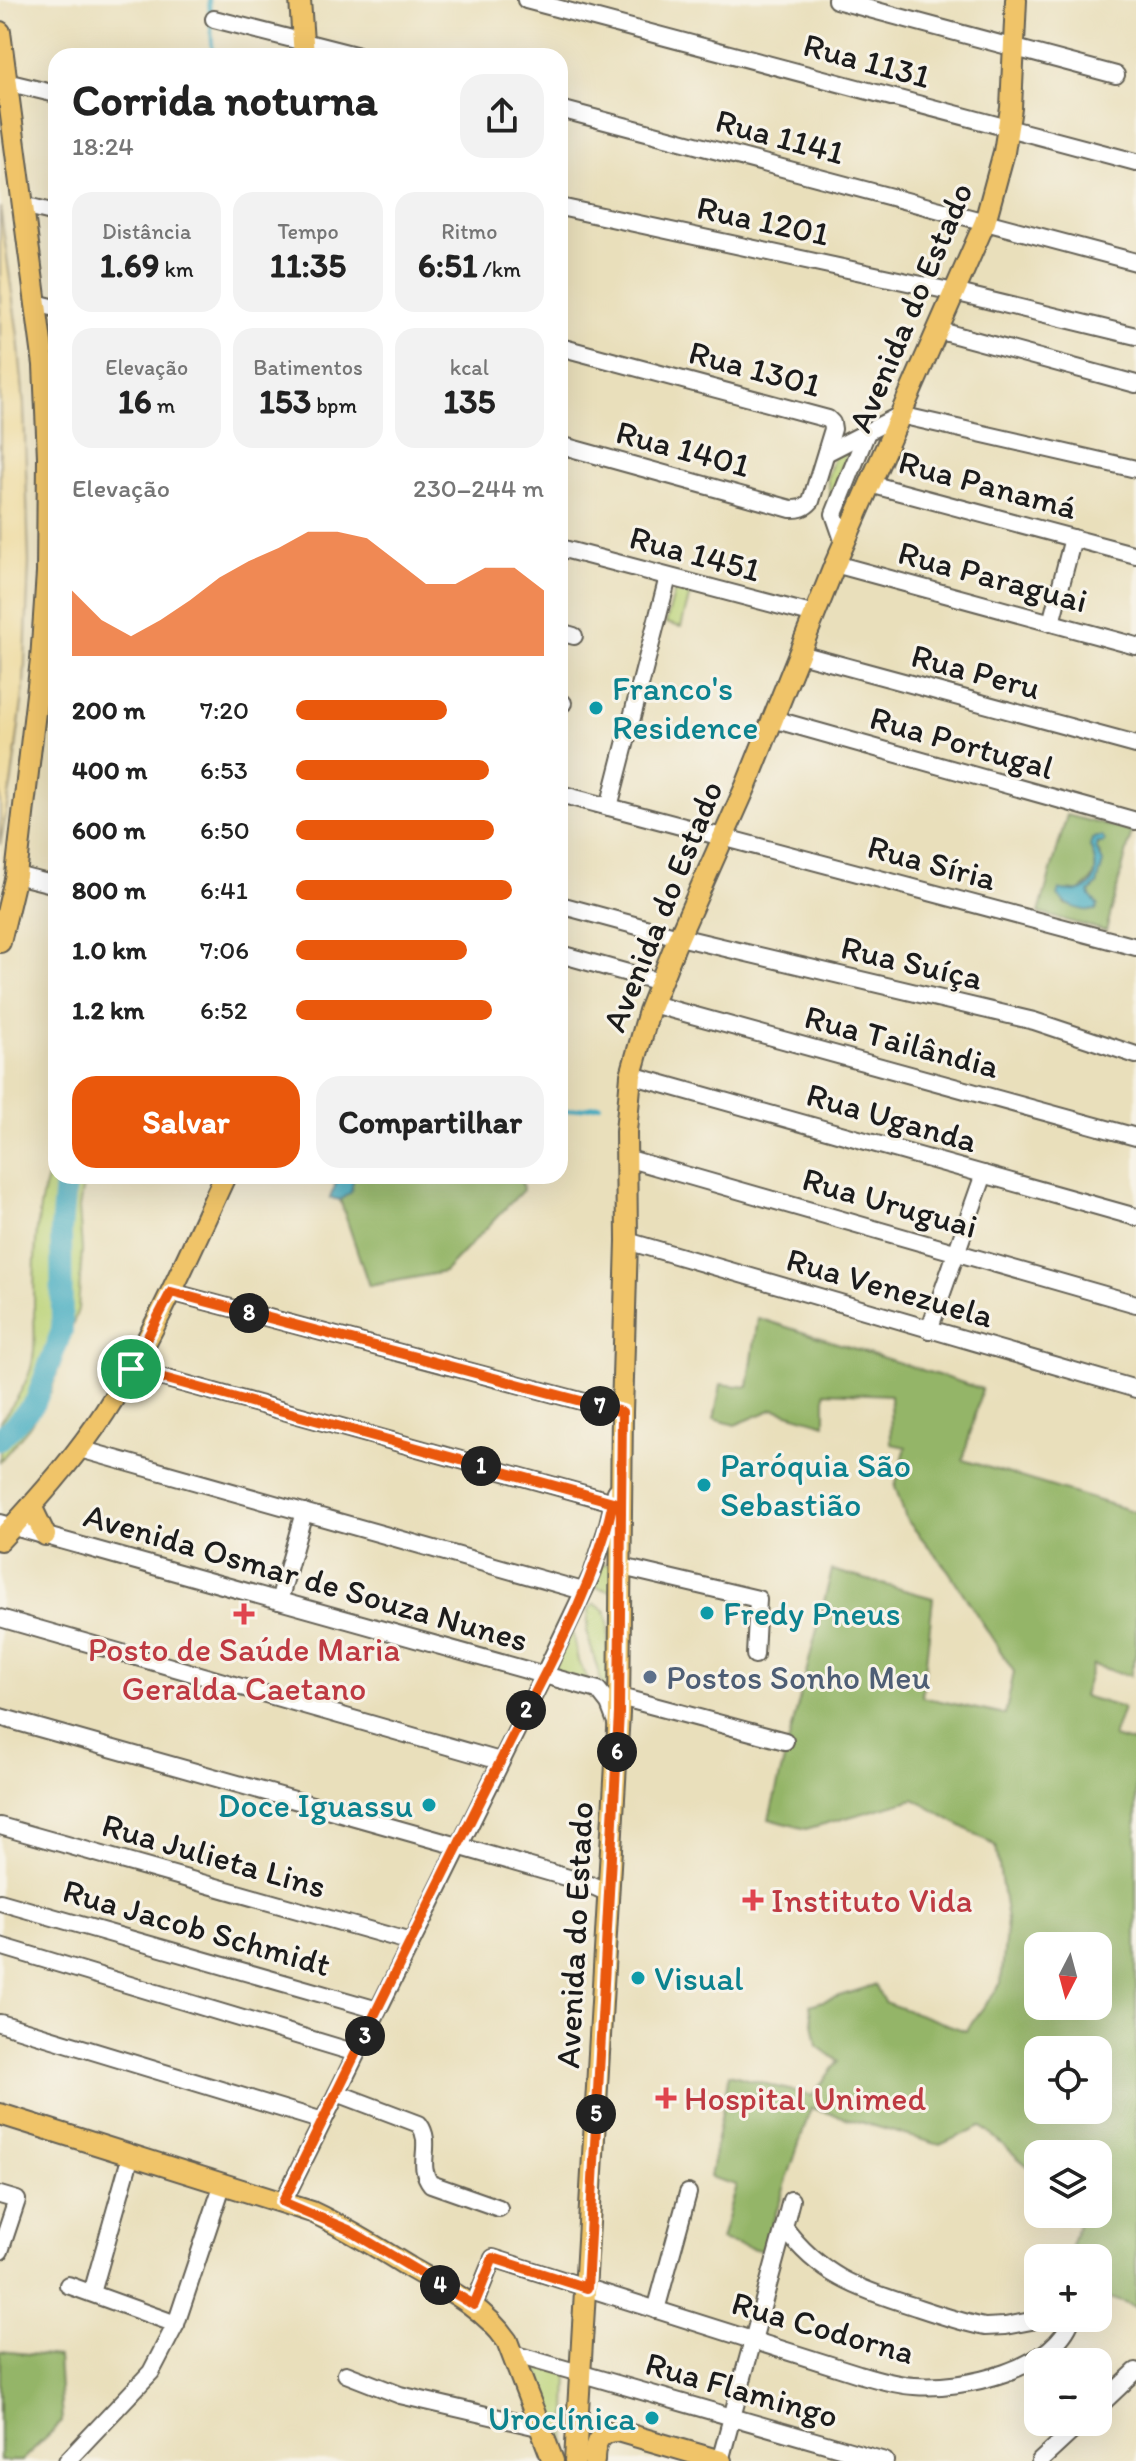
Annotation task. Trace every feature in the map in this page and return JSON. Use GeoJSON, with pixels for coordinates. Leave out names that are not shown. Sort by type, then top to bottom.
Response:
{"type":"FeatureCollection","features":[{"type":"Feature","properties":{"kind":"main road"},"geometry":{"type":"LineString","coordinates":[[300,0],[303,48]]}},
{"type":"Feature","properties":{"kind":"main road","name":"Avenida do Estado"},"geometry":{"type":"LineString","coordinates":[[575,2461],[619,1730],[626,1158],[631,1075],[675,936],[773,719],[835,564],[985,222],[1008,128],[1016,0]]}},
{"type":"Feature","properties":{"kind":"main road"},"geometry":{"type":"LineString","coordinates":[[0,32],[23,205],[46,306],[48,339]]}},
{"type":"Feature","properties":{"kind":"main road"},"geometry":{"type":"LineString","coordinates":[[0,942],[16,875],[48,668]]}},
{"type":"Feature","properties":{"kind":"main road"},"geometry":{"type":"LineString","coordinates":[[4,1530],[31,1506],[80,1449],[105,1412],[171,1292],[221,1184]]}},
{"type":"Feature","properties":{"kind":"main road"},"geometry":{"type":"LineString","coordinates":[[31,1506],[45,1535]]}},
{"type":"Feature","properties":{"kind":"main road"},"geometry":{"type":"LineString","coordinates":[[0,2114],[283,2202],[349,2230],[474,2305],[499,2330],[513,2354],[553,2461]]}},
{"type":"Feature","properties":{"kind":"main road"},"geometry":{"type":"LineString","coordinates":[[594,2461],[594,2446],[603,2434],[617,2431],[721,2461]]}},
{"type":"Feature","properties":{"kind":"street","name":"Rua 1131"},"geometry":{"type":"LineString","coordinates":[[526,0],[1136,162]]}},
{"type":"Feature","properties":{"kind":"street"},"geometry":{"type":"LineString","coordinates":[[836,0],[1116,75]]}},
{"type":"Feature","properties":{"kind":"street"},"geometry":{"type":"LineString","coordinates":[[214,19],[300,48]]}},
{"type":"Feature","properties":{"kind":"street"},"geometry":{"type":"LineString","coordinates":[[6,82],[48,92]]}},
{"type":"Feature","properties":{"kind":"street","name":"Rua 1141"},"geometry":{"type":"LineString","coordinates":[[568,111],[1136,262]]}},
{"type":"Feature","properties":{"kind":"street"},"geometry":{"type":"LineString","coordinates":[[23,205],[48,211]]}},
{"type":"Feature","properties":{"kind":"street","name":"Rua 1201"},"geometry":{"type":"LineString","coordinates":[[568,209],[954,292],[1136,336]]}},
{"type":"Feature","properties":{"kind":"street"},"geometry":{"type":"LineString","coordinates":[[937,330],[1136,384]]}},
{"type":"Feature","properties":{"kind":"street","name":"Rua 1301"},"geometry":{"type":"LineString","coordinates":[[568,349],[828,419],[833,429],[811,501],[806,507],[791,509]]}},
{"type":"Feature","properties":{"kind":"street"},"geometry":{"type":"LineString","coordinates":[[826,453],[900,415],[1136,469]]}},
{"type":"Feature","properties":{"kind":"street"},"geometry":{"type":"LineString","coordinates":[[834,514],[867,432]]}},
{"type":"Feature","properties":{"kind":"street","name":"Rua 1401"},"geometry":{"type":"LineString","coordinates":[[568,447],[791,509]]}},
{"type":"Feature","properties":{"kind":"street"},"geometry":{"type":"LineString","coordinates":[[817,480],[844,543]]}},
{"type":"Feature","properties":{"kind":"street","name":"Rua Panamá"},"geometry":{"type":"LineString","coordinates":[[870,484],[1136,555]]}},
{"type":"Feature","properties":{"kind":"street"},"geometry":{"type":"LineString","coordinates":[[1051,623],[1073,538]]}},
{"type":"Feature","properties":{"kind":"street","name":"Rua 1451"},"geometry":{"type":"LineString","coordinates":[[568,550],[815,615]]}},
{"type":"Feature","properties":{"kind":"street","name":"Rua Paraguai"},"geometry":{"type":"LineString","coordinates":[[835,564],[1136,646]]}},
{"type":"Feature","properties":{"kind":"street"},"geometry":{"type":"LineString","coordinates":[[609,807],[668,577]]}},
{"type":"Feature","properties":{"kind":"street","name":"Rua Peru"},"geometry":{"type":"LineString","coordinates":[[800,654],[1136,745]]}},
{"type":"Feature","properties":{"kind":"street","name":"Rua Portugal"},"geometry":{"type":"LineString","coordinates":[[773,719],[1136,821]]}},
{"type":"Feature","properties":{"kind":"street","name":"Rua Síria"},"geometry":{"type":"LineString","coordinates":[[568,796],[1136,947]]}},
{"type":"Feature","properties":{"kind":"street"},"geometry":{"type":"LineString","coordinates":[[16,875],[48,883]]}},
{"type":"Feature","properties":{"kind":"street","name":"Rua Suíça"},"geometry":{"type":"LineString","coordinates":[[568,907],[675,936],[1034,1021],[1136,1055]]}},
{"type":"Feature","properties":{"kind":"street"},"geometry":{"type":"LineString","coordinates":[[568,956],[660,982]]}},
{"type":"Feature","properties":{"kind":"street","name":"Rua Tailândia"},"geometry":{"type":"LineString","coordinates":[[652,1004],[1136,1137]]}},
{"type":"Feature","properties":{"kind":"street","name":"Rua Uganda"},"geometry":{"type":"LineString","coordinates":[[631,1075],[1136,1217]]}},
{"type":"Feature","properties":{"kind":"street","name":"Rua Uruguai"},"geometry":{"type":"LineString","coordinates":[[626,1158],[1136,1304]]}},
{"type":"Feature","properties":{"kind":"street"},"geometry":{"type":"LineString","coordinates":[[929,1330],[984,1174]]}},
{"type":"Feature","properties":{"kind":"street","name":"Rua Venezuela"},"geometry":{"type":"LineString","coordinates":[[627,1241],[1136,1389]]}},
{"type":"Feature","properties":{"kind":"street"},"geometry":{"type":"LineString","coordinates":[[171,1292],[622,1412]]}},
{"type":"Feature","properties":{"kind":"street"},"geometry":{"type":"LineString","coordinates":[[131,1369],[613,1502]]}},
{"type":"Feature","properties":{"kind":"street"},"geometry":{"type":"LineString","coordinates":[[80,1449],[583,1591]]}},
{"type":"Feature","properties":{"kind":"street"},"geometry":{"type":"LineString","coordinates":[[283,2202],[583,1591],[603,1541],[622,1470]]}},
{"type":"Feature","properties":{"kind":"street"},"geometry":{"type":"LineString","coordinates":[[279,1601],[304,1512]]}},
{"type":"Feature","properties":{"kind":"street","name":"Avenida Osmar de Souza Nunes"},"geometry":{"type":"LineString","coordinates":[[4,1530],[45,1535],[598,1690],[609,1704],[619,1730]]}},
{"type":"Feature","properties":{"kind":"street"},"geometry":{"type":"LineString","coordinates":[[622,1567],[758,1599],[755,1655]]}},
{"type":"Feature","properties":{"kind":"street"},"geometry":{"type":"LineString","coordinates":[[0,1618],[500,1761]]}},
{"type":"Feature","properties":{"kind":"street"},"geometry":{"type":"LineString","coordinates":[[620,1697],[785,1741]]}},
{"type":"Feature","properties":{"kind":"street"},"geometry":{"type":"LineString","coordinates":[[0,1717],[586,1883],[608,1893]]}},
{"type":"Feature","properties":{"kind":"street","name":"Rua Julieta Lins"},"geometry":{"type":"LineString","coordinates":[[0,1826],[411,1942]]}},
{"type":"Feature","properties":{"kind":"street","name":"Rua Jacob Schmidt"},"geometry":{"type":"LineString","coordinates":[[0,1902],[378,2010]]}},
{"type":"Feature","properties":{"kind":"street"},"geometry":{"type":"LineString","coordinates":[[0,1946],[356,2053]]}},
{"type":"Feature","properties":{"kind":"street"},"geometry":{"type":"LineString","coordinates":[[0,2023],[323,2121]]}},
{"type":"Feature","properties":{"kind":"street"},"geometry":{"type":"LineString","coordinates":[[337,2093],[419,2124],[425,2132],[427,2143],[424,2176],[431,2184],[499,2208]]}},
{"type":"Feature","properties":{"kind":"street"},"geometry":{"type":"LineString","coordinates":[[92,2293],[131,2155]]}},
{"type":"Feature","properties":{"kind":"street"},"geometry":{"type":"LineString","coordinates":[[67,2461],[151,2372],[176,2324],[223,2183]]}},
{"type":"Feature","properties":{"kind":"street"},"geometry":{"type":"LineString","coordinates":[[656,2310],[688,2193]]}},
{"type":"Feature","properties":{"kind":"street"},"geometry":{"type":"LineString","coordinates":[[0,2195],[17,2200],[0,2251]]}},
{"type":"Feature","properties":{"kind":"street"},"geometry":{"type":"LineString","coordinates":[[721,2461],[791,2200]]}},
{"type":"Feature","properties":{"kind":"street"},"geometry":{"type":"LineString","coordinates":[[784,2227],[799,2249],[820,2266],[865,2291],[985,2327],[1024,2322]]}},
{"type":"Feature","properties":{"kind":"street","name":"Rua Codorna"},"geometry":{"type":"LineString","coordinates":[[474,2305],[493,2258],[883,2381],[914,2386],[974,2382],[1013,2370],[1041,2354],[1058,2341],[1063,2332]]}},
{"type":"Feature","properties":{"kind":"street"},"geometry":{"type":"LineString","coordinates":[[68,2285],[176,2324]]}},
{"type":"Feature","properties":{"kind":"street","name":"Rua Flamingo"},"geometry":{"type":"LineString","coordinates":[[513,2354],[885,2461]]}},
{"type":"Feature","properties":{"kind":"street"},"geometry":{"type":"LineString","coordinates":[[1112,2394],[1136,2371]]}},
{"type":"Feature","properties":{"kind":"street"},"geometry":{"type":"LineString","coordinates":[[346,2374],[400,2395],[538,2427]]}},
{"type":"Feature","properties":{"kind":"street"},"geometry":{"type":"LineString","coordinates":[[1040,2461],[1067,2436]]}},
{"type":"Feature","properties":{"kind":"green space"},"geometry":{"type":"Polygon","coordinates":[[[849,448],[831,497],[827,478],[835,454],[849,448]]]}},
{"type":"Feature","properties":{"kind":"green space"},"geometry":{"type":"Polygon","coordinates":[[[675,590],[690,594],[681,627],[666,623],[675,590]]]}},
{"type":"Feature","properties":{"kind":"green space"},"geometry":{"type":"Polygon","coordinates":[[[1067,815],[1132,832],[1106,931],[1039,913],[1067,815]],[[1102,837],[1090,846],[1096,866],[1093,877],[1078,892],[1069,890],[1064,904],[1090,911],[1089,892],[1097,885],[1101,855],[1096,849],[1102,837]]]}},
{"type":"Feature","properties":{"kind":"green space"},"geometry":{"type":"Polygon","coordinates":[[[48,1176],[48,1184],[84,1184],[79,1208],[82,1250],[78,1309],[51,1391],[29,1427],[0,1461],[0,1421],[23,1386],[33,1358],[34,1270],[48,1176]]]}},
{"type":"Feature","properties":{"kind":"green space"},"geometry":{"type":"Polygon","coordinates":[[[335,1184],[522,1184],[523,1190],[444,1272],[369,1286],[335,1184]]]}},
{"type":"Feature","properties":{"kind":"green space"},"geometry":{"type":"Polygon","coordinates":[[[758,1318],[982,1389],[963,1460],[1136,1512],[1136,1653],[1130,1676],[1093,1665],[1083,1696],[1123,1708],[1113,1737],[1136,1743],[1136,2307],[1112,2299],[1112,2244],[1072,2244],[1077,2228],[1112,2228],[1112,2140],[1024,2140],[1024,2163],[981,2126],[940,2145],[811,2108],[763,2251],[721,2240],[736,2185],[710,2177],[729,2074],[812,2096],[838,2061],[817,2046],[810,2005],[875,1985],[884,2002],[966,2031],[1001,1983],[1007,1920],[996,1846],[914,1799],[806,1829],[769,1819],[832,1570],[933,1598],[922,1697],[1005,1715],[1014,1672],[948,1570],[906,1519],[895,1486],[906,1447],[891,1444],[890,1395],[825,1392],[825,1424],[774,1409],[735,1425],[714,1419],[721,1384],[748,1387],[758,1318]]]}},
{"type":"Feature","properties":{"kind":"green space"},"geometry":{"type":"Polygon","coordinates":[[[601,1563],[615,1566],[614,1592],[592,1586],[601,1563]]]}},
{"type":"Feature","properties":{"kind":"green space"},"geometry":{"type":"Polygon","coordinates":[[[595,1604],[605,1611],[608,1620],[610,1686],[602,1685],[587,1633],[589,1609],[595,1604]]]}},
{"type":"Feature","properties":{"kind":"green space"},"geometry":{"type":"Polygon","coordinates":[[[572,1630],[578,1661],[589,1682],[552,1672],[572,1630]]]}},
{"type":"Feature","properties":{"kind":"green space"},"geometry":{"type":"Polygon","coordinates":[[[0,2351],[58,2357],[62,2422],[21,2461],[0,2461],[0,2351]]]}},
{"type":"Feature","properties":{"kind":"green space"},"geometry":{"type":"Polygon","coordinates":[[[533,2364],[568,2373],[566,2461],[562,2461],[541,2377],[533,2364]]]}},
{"type":"Feature","properties":{"kind":"sand"},"geometry":{"type":"Polygon","coordinates":[[[0,207],[24,405],[29,563],[24,687],[0,845],[0,207]]]}},
{"type":"Feature","properties":{"kind":"water"},"geometry":{"type":"Polygon","coordinates":[[[1096,837],[1102,837],[1105,841],[1097,843],[1096,848],[1103,862],[1097,885],[1089,892],[1098,905],[1096,910],[1080,909],[1058,896],[1060,890],[1080,891],[1092,883],[1096,872],[1090,846],[1096,837]]]}},
{"type":"Feature","properties":{"kind":"water"},"geometry":{"type":"Polygon","coordinates":[[[336,1184],[352,1184],[351,1192],[340,1200],[330,1198],[336,1184]]]}},
{"type":"Feature","properties":{"kind":"waterway"},"geometry":{"type":"LineString","coordinates":[[209,0],[212,48]]}},
{"type":"Feature","properties":{"kind":"waterway"},"geometry":{"type":"LineString","coordinates":[[568,1111],[600,1105]]}},
{"type":"Feature","properties":{"kind":"waterway"},"geometry":{"type":"LineString","coordinates":[[0,1439],[35,1403],[62,1330],[61,1230],[65,1184]]}},
{"type":"Feature","properties":{"kind":"place","name":"Franco's Residence"},"geometry":{"type":"Point","coordinates":[596,708]}},
{"type":"Feature","properties":{"kind":"place","name":"Paróquia São Sebastião"},"geometry":{"type":"Point","coordinates":[704,1485]}},
{"type":"Feature","properties":{"kind":"place","name":"Fredy Pneus"},"geometry":{"type":"Point","coordinates":[707,1613]}},
{"type":"Feature","properties":{"kind":"place","name":"Posto de Saúde Maria Geralda Caetano"},"geometry":{"type":"Point","coordinates":[244,1614]}},
{"type":"Feature","properties":{"kind":"place","name":"Postos Sonho Meu"},"geometry":{"type":"Point","coordinates":[650,1677]}},
{"type":"Feature","properties":{"kind":"place","name":"Doce Iguassu"},"geometry":{"type":"Point","coordinates":[429,1805]}},
{"type":"Feature","properties":{"kind":"place","name":"Instituto Vida"},"geometry":{"type":"Point","coordinates":[753,1900]}},
{"type":"Feature","properties":{"kind":"place","name":"Visual"},"geometry":{"type":"Point","coordinates":[638,1978]}},
{"type":"Feature","properties":{"kind":"place","name":"Hospital Unimed"},"geometry":{"type":"Point","coordinates":[666,2098]}},
{"type":"Feature","properties":{"kind":"place","name":"Uroclínica"},"geometry":{"type":"Point","coordinates":[652,2418]}},
{"type":"Feature","properties":{"kind":"route"},"geometry":{"type":"LineString","coordinates":[[171,1292],[622,1412],[619,1713],[587,2288],[493,2258],[474,2305],[349,2230],[283,2202],[592,1574],[613,1502],[131,1369],[171,1292]]}}]}
